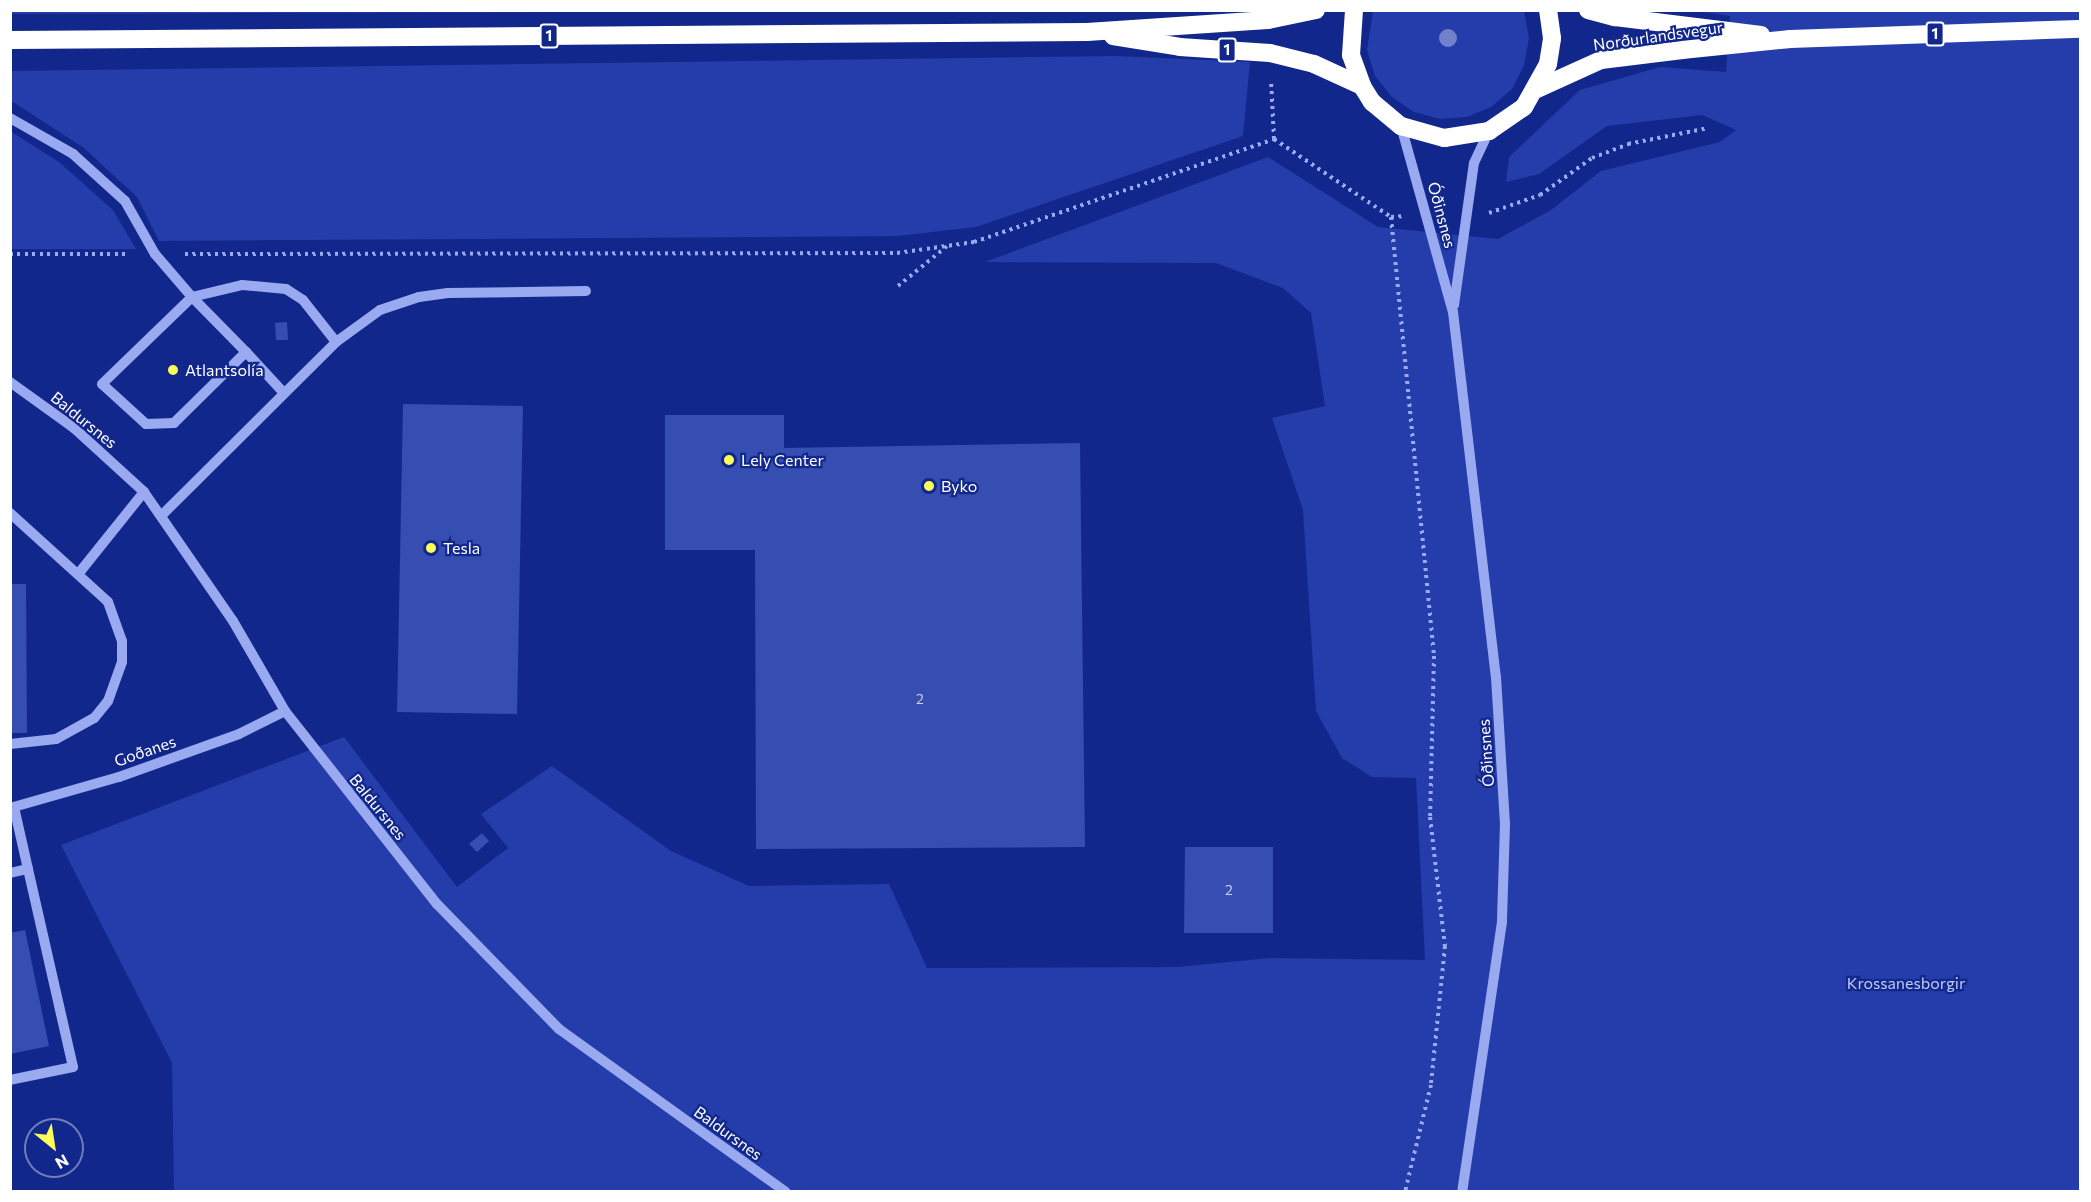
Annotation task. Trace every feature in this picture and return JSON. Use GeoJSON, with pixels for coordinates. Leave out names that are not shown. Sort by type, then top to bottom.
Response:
{"type":"FeatureCollection","features":[{"type":"Feature","properties":{"kind":"highway","name":"1"},"geometry":{"type":"LineString","coordinates":[[10,40],[1087,32],[1268,20],[1316,10]]}},
{"type":"Feature","properties":{"kind":"highway","name":"Norðurlandsvegur"},"geometry":{"type":"LineString","coordinates":[[1354,10],[1351,55],[1362,86],[1379,108],[1401,126],[1444,138],[1489,131],[1524,107],[1537,89],[1548,64],[1552,38],[1548,10]]}},
{"type":"Feature","properties":{"kind":"highway","name":"Norðurlandsvegur"},"geometry":{"type":"LineString","coordinates":[[1588,10],[1615,17],[1790,39]]}},
{"type":"Feature","properties":{"kind":"highway","name":"Norðurlandsvegur"},"geometry":{"type":"LineString","coordinates":[[1537,89],[1601,60],[1790,39],[2080,29]]}},
{"type":"Feature","properties":{"kind":"highway","name":"1"},"geometry":{"type":"LineString","coordinates":[[1087,32],[1180,47],[1270,53],[1314,64],[1362,86]]}},
{"type":"Feature","properties":{"kind":"street"},"geometry":{"type":"LineString","coordinates":[[10,118],[73,154],[125,201],[155,254],[192,297],[284,392]]}},
{"type":"Feature","properties":{"kind":"street","name":"Óðinsnes"},"geometry":{"type":"LineString","coordinates":[[1401,126],[1453,312],[1496,677],[1505,824],[1502,922],[1462,1191]]}},
{"type":"Feature","properties":{"kind":"street","name":"Óðinsnes"},"geometry":{"type":"LineString","coordinates":[[1453,312],[1474,163],[1489,131]]}},
{"type":"Feature","properties":{"kind":"street"},"geometry":{"type":"LineString","coordinates":[[246,352],[174,423],[146,424],[102,384],[192,297],[242,285],[286,289],[303,300],[336,342]]}},
{"type":"Feature","properties":{"kind":"street"},"geometry":{"type":"LineString","coordinates":[[163,514],[336,342],[380,310],[419,297],[586,291]]}},
{"type":"Feature","properties":{"kind":"street","name":"Baldursnes"},"geometry":{"type":"LineString","coordinates":[[10,382],[74,428],[144,492],[163,514],[233,621],[285,711],[437,904],[559,1029],[786,1191]]}},
{"type":"Feature","properties":{"kind":"street"},"geometry":{"type":"LineString","coordinates":[[79,573],[144,492]]}},
{"type":"Feature","properties":{"kind":"street"},"geometry":{"type":"LineString","coordinates":[[10,513],[79,573],[108,602],[117,621],[122,641],[118,682],[94,718],[77,731],[56,739],[10,744]]}},
{"type":"Feature","properties":{"kind":"street","name":"Goðanes"},"geometry":{"type":"LineString","coordinates":[[13,807],[118,777],[238,734],[285,711]]}},
{"type":"Feature","properties":{"kind":"street"},"geometry":{"type":"LineString","coordinates":[[10,1080],[74,1067],[13,807]]}},
{"type":"Feature","properties":{"kind":"street"},"geometry":{"type":"LineString","coordinates":[[10,873],[28,869]]}},
{"type":"Feature","properties":{"kind":"path"},"geometry":{"type":"LineString","coordinates":[[1271,77],[1274,140]]}},
{"type":"Feature","properties":{"kind":"path"},"geometry":{"type":"LineString","coordinates":[[1481,215],[1513,208],[1540,195],[1592,158],[1628,144],[1708,128]]}},
{"type":"Feature","properties":{"kind":"path"},"geometry":{"type":"LineString","coordinates":[[10,254],[897,253],[974,242],[1274,140]]}},
{"type":"Feature","properties":{"kind":"path"},"geometry":{"type":"LineString","coordinates":[[1274,140],[1391,217],[1434,656],[1430,817],[1444,946],[1431,1085],[1405,1191]]}},
{"type":"Feature","properties":{"kind":"path"},"geometry":{"type":"LineString","coordinates":[[898,286],[948,246]]}},
{"type":"Feature","properties":{"kind":"green space"},"geometry":{"type":"Polygon","coordinates":[[[11,10],[815,10],[815,11],[11,14],[11,10]]]}},
{"type":"Feature","properties":{"kind":"green space"},"geometry":{"type":"Polygon","coordinates":[[[1373,11],[1524,11],[1529,38],[1524,65],[1512,89],[1491,107],[1467,117],[1440,119],[1414,112],[1392,97],[1375,76],[1367,50],[1373,11]]]}},
{"type":"Feature","properties":{"kind":"green space","name":"Krossanesborgir"},"geometry":{"type":"Polygon","coordinates":[[[1697,11],[2080,11],[2080,1191],[174,1191],[172,1063],[61,845],[344,737],[457,887],[508,848],[481,814],[552,766],[671,851],[749,886],[889,884],[927,968],[1178,967],[1270,958],[1425,960],[1416,778],[1372,777],[1342,758],[1316,711],[1303,510],[1272,418],[1325,406],[1311,313],[1283,288],[1216,263],[985,262],[1268,157],[1378,227],[1498,239],[1551,210],[1601,171],[1720,142],[1736,130],[1702,115],[1607,126],[1539,174],[1506,182],[1509,157],[1580,90],[1660,67],[1726,72],[1730,16],[1697,11]]]}},
{"type":"Feature","properties":{"kind":"green space"},"geometry":{"type":"Polygon","coordinates":[[[1116,56],[1250,62],[1243,136],[976,227],[898,236],[159,241],[137,197],[84,148],[10,100],[11,71],[1116,56]]]}},
{"type":"Feature","properties":{"kind":"green space"},"geometry":{"type":"Polygon","coordinates":[[[10,131],[59,162],[113,210],[136,249],[11,249],[10,131]]]}},
{"type":"Feature","properties":{"kind":"building"},"geometry":{"type":"Polygon","coordinates":[[[287,322],[288,340],[276,340],[275,323],[287,322]]]}},
{"type":"Feature","properties":{"kind":"building"},"geometry":{"type":"Polygon","coordinates":[[[403,404],[523,406],[517,714],[397,712],[403,404]]]}},
{"type":"Feature","properties":{"kind":"building"},"geometry":{"type":"Polygon","coordinates":[[[665,415],[784,415],[784,448],[1080,443],[1085,847],[756,849],[755,550],[665,550],[665,415]]]}},
{"type":"Feature","properties":{"kind":"building"},"geometry":{"type":"Polygon","coordinates":[[[10,584],[26,584],[27,733],[10,733],[10,584]]]}},
{"type":"Feature","properties":{"kind":"building"},"geometry":{"type":"Polygon","coordinates":[[[482,833],[489,841],[477,852],[469,844],[482,833]]]}},
{"type":"Feature","properties":{"kind":"building"},"geometry":{"type":"Polygon","coordinates":[[[1185,847],[1273,847],[1273,933],[1184,933],[1185,847]]]}},
{"type":"Feature","properties":{"kind":"building"},"geometry":{"type":"Polygon","coordinates":[[[25,930],[49,1046],[10,1054],[10,933],[25,930]]]}},
{"type":"Feature","properties":{"kind":"place","name":"Atlantsolía"},"geometry":{"type":"Point","coordinates":[173,370]}},
{"type":"Feature","properties":{"kind":"place","name":"Lely Center"},"geometry":{"type":"Point","coordinates":[729,460]}},
{"type":"Feature","properties":{"kind":"place","name":"Byko"},"geometry":{"type":"Point","coordinates":[929,486]}},
{"type":"Feature","properties":{"kind":"place","name":"Tesla"},"geometry":{"type":"Point","coordinates":[431,548]}}]}
